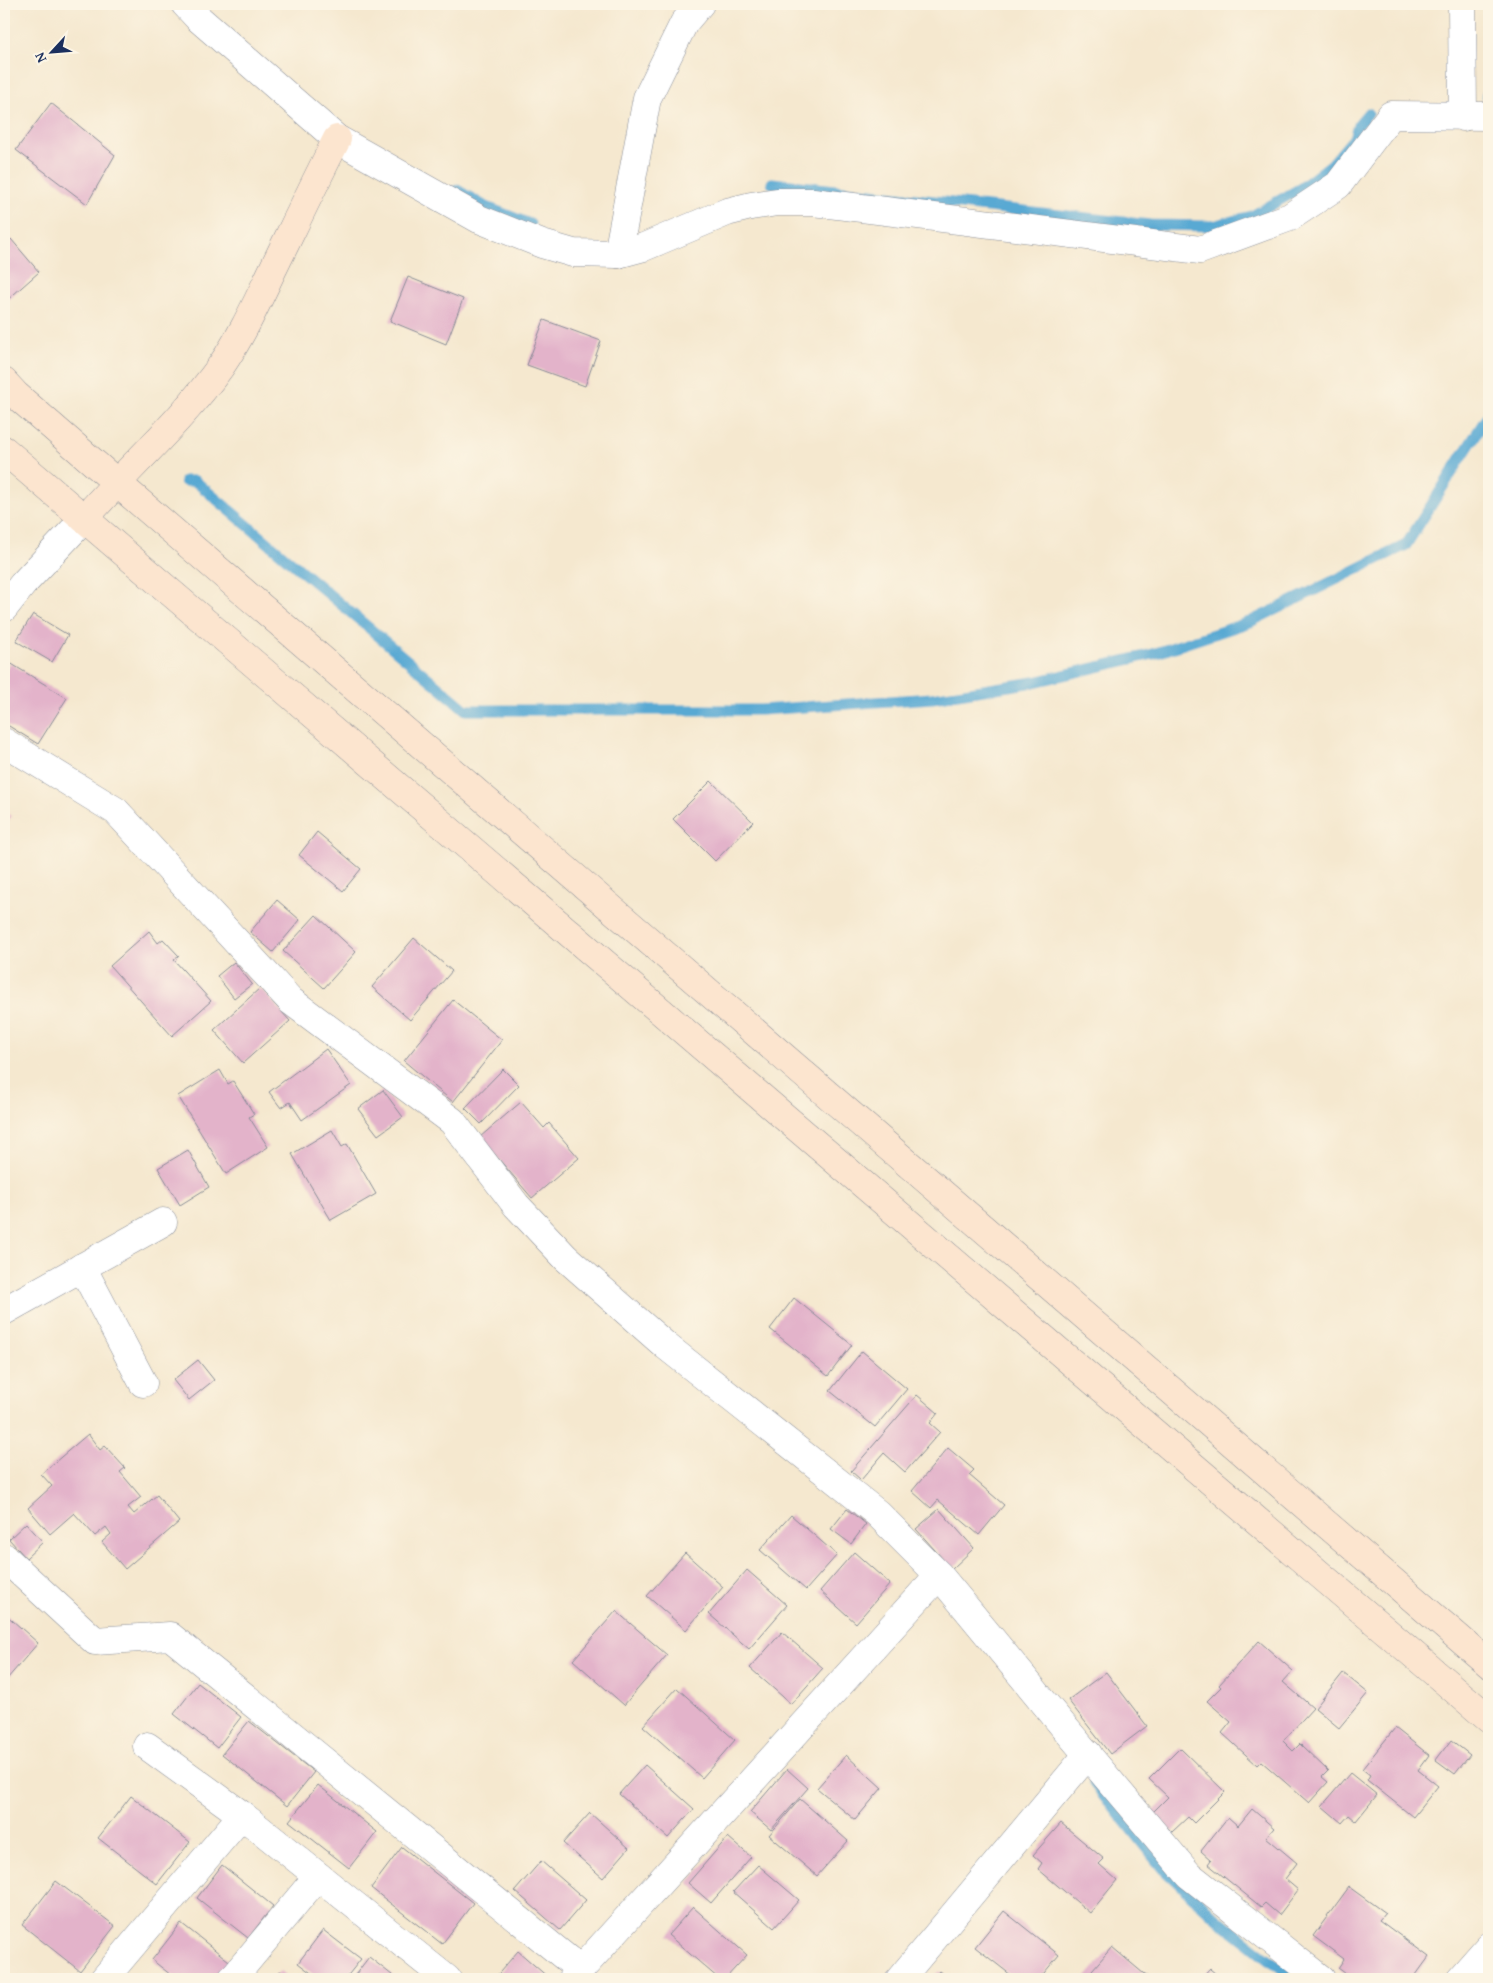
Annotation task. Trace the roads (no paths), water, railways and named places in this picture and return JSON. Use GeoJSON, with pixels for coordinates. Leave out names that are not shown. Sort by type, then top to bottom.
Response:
{"type":"FeatureCollection","features":[{"type":"Feature","properties":{"kind":"street"},"geometry":{"type":"LineString","coordinates":[[185,4],[198,18],[337,139],[479,219],[542,244],[574,253],[618,254],[644,248],[727,212],[777,202],[823,204],[1200,250],[1290,216],[1338,184],[1391,115],[1476,116],[1462,4]]}},
{"type":"Feature","properties":{"kind":"street"},"geometry":{"type":"LineString","coordinates":[[618,254],[647,98],[684,24],[700,4]]}},
{"type":"Feature","properties":{"kind":"street"},"geometry":{"type":"LineString","coordinates":[[4,608],[23,584],[116,482],[172,426],[200,394],[237,341],[337,139]]}},
{"type":"Feature","properties":{"kind":"street"},"geometry":{"type":"LineString","coordinates":[[4,382],[16,395],[116,482],[1489,1664]]}},
{"type":"Feature","properties":{"kind":"street"},"geometry":{"type":"LineString","coordinates":[[4,450],[1489,1719]]}},
{"type":"Feature","properties":{"kind":"street"},"geometry":{"type":"LineString","coordinates":[[4,742],[116,811],[291,1001],[452,1122],[516,1205],[566,1258],[666,1346],[877,1513],[939,1575],[1081,1762],[1189,1875],[1321,1979]]}},
{"type":"Feature","properties":{"kind":"street"},"geometry":{"type":"LineString","coordinates":[[4,1311],[163,1222]]}},
{"type":"Feature","properties":{"kind":"street"},"geometry":{"type":"LineString","coordinates":[[82,1267],[144,1383]]}},
{"type":"Feature","properties":{"kind":"street"},"geometry":{"type":"LineString","coordinates":[[4,1557],[95,1641],[170,1636],[577,1974],[939,1575]]}},
{"type":"Feature","properties":{"kind":"street"},"geometry":{"type":"LineString","coordinates":[[147,1746],[242,1815],[447,1979]]}},
{"type":"Feature","properties":{"kind":"street"},"geometry":{"type":"LineString","coordinates":[[900,1979],[1081,1762]]}},
{"type":"Feature","properties":{"kind":"street"},"geometry":{"type":"LineString","coordinates":[[104,1979],[242,1815]]}},
{"type":"Feature","properties":{"kind":"street"},"geometry":{"type":"LineString","coordinates":[[232,1979],[318,1876]]}},
{"type":"Feature","properties":{"kind":"street"},"geometry":{"type":"LineString","coordinates":[[1460,1979],[1489,1946]]}},
{"type":"Feature","properties":{"kind":"waterway"},"geometry":{"type":"LineString","coordinates":[[772,183],[1150,225],[1213,226],[1252,216],[1301,188],[1332,164],[1354,138],[1358,125],[1368,113]]}},
{"type":"Feature","properties":{"kind":"waterway"},"geometry":{"type":"LineString","coordinates":[[457,190],[484,206],[530,224]]}},
{"type":"Feature","properties":{"kind":"waterway"},"geometry":{"type":"LineString","coordinates":[[185,481],[195,481],[466,710],[761,710],[932,698],[1034,682],[1153,654],[1250,622],[1406,545],[1489,414]]}},
{"type":"Feature","properties":{"kind":"waterway"},"geometry":{"type":"LineString","coordinates":[[1094,1783],[1163,1869],[1220,1921],[1294,1979]]}}]}
